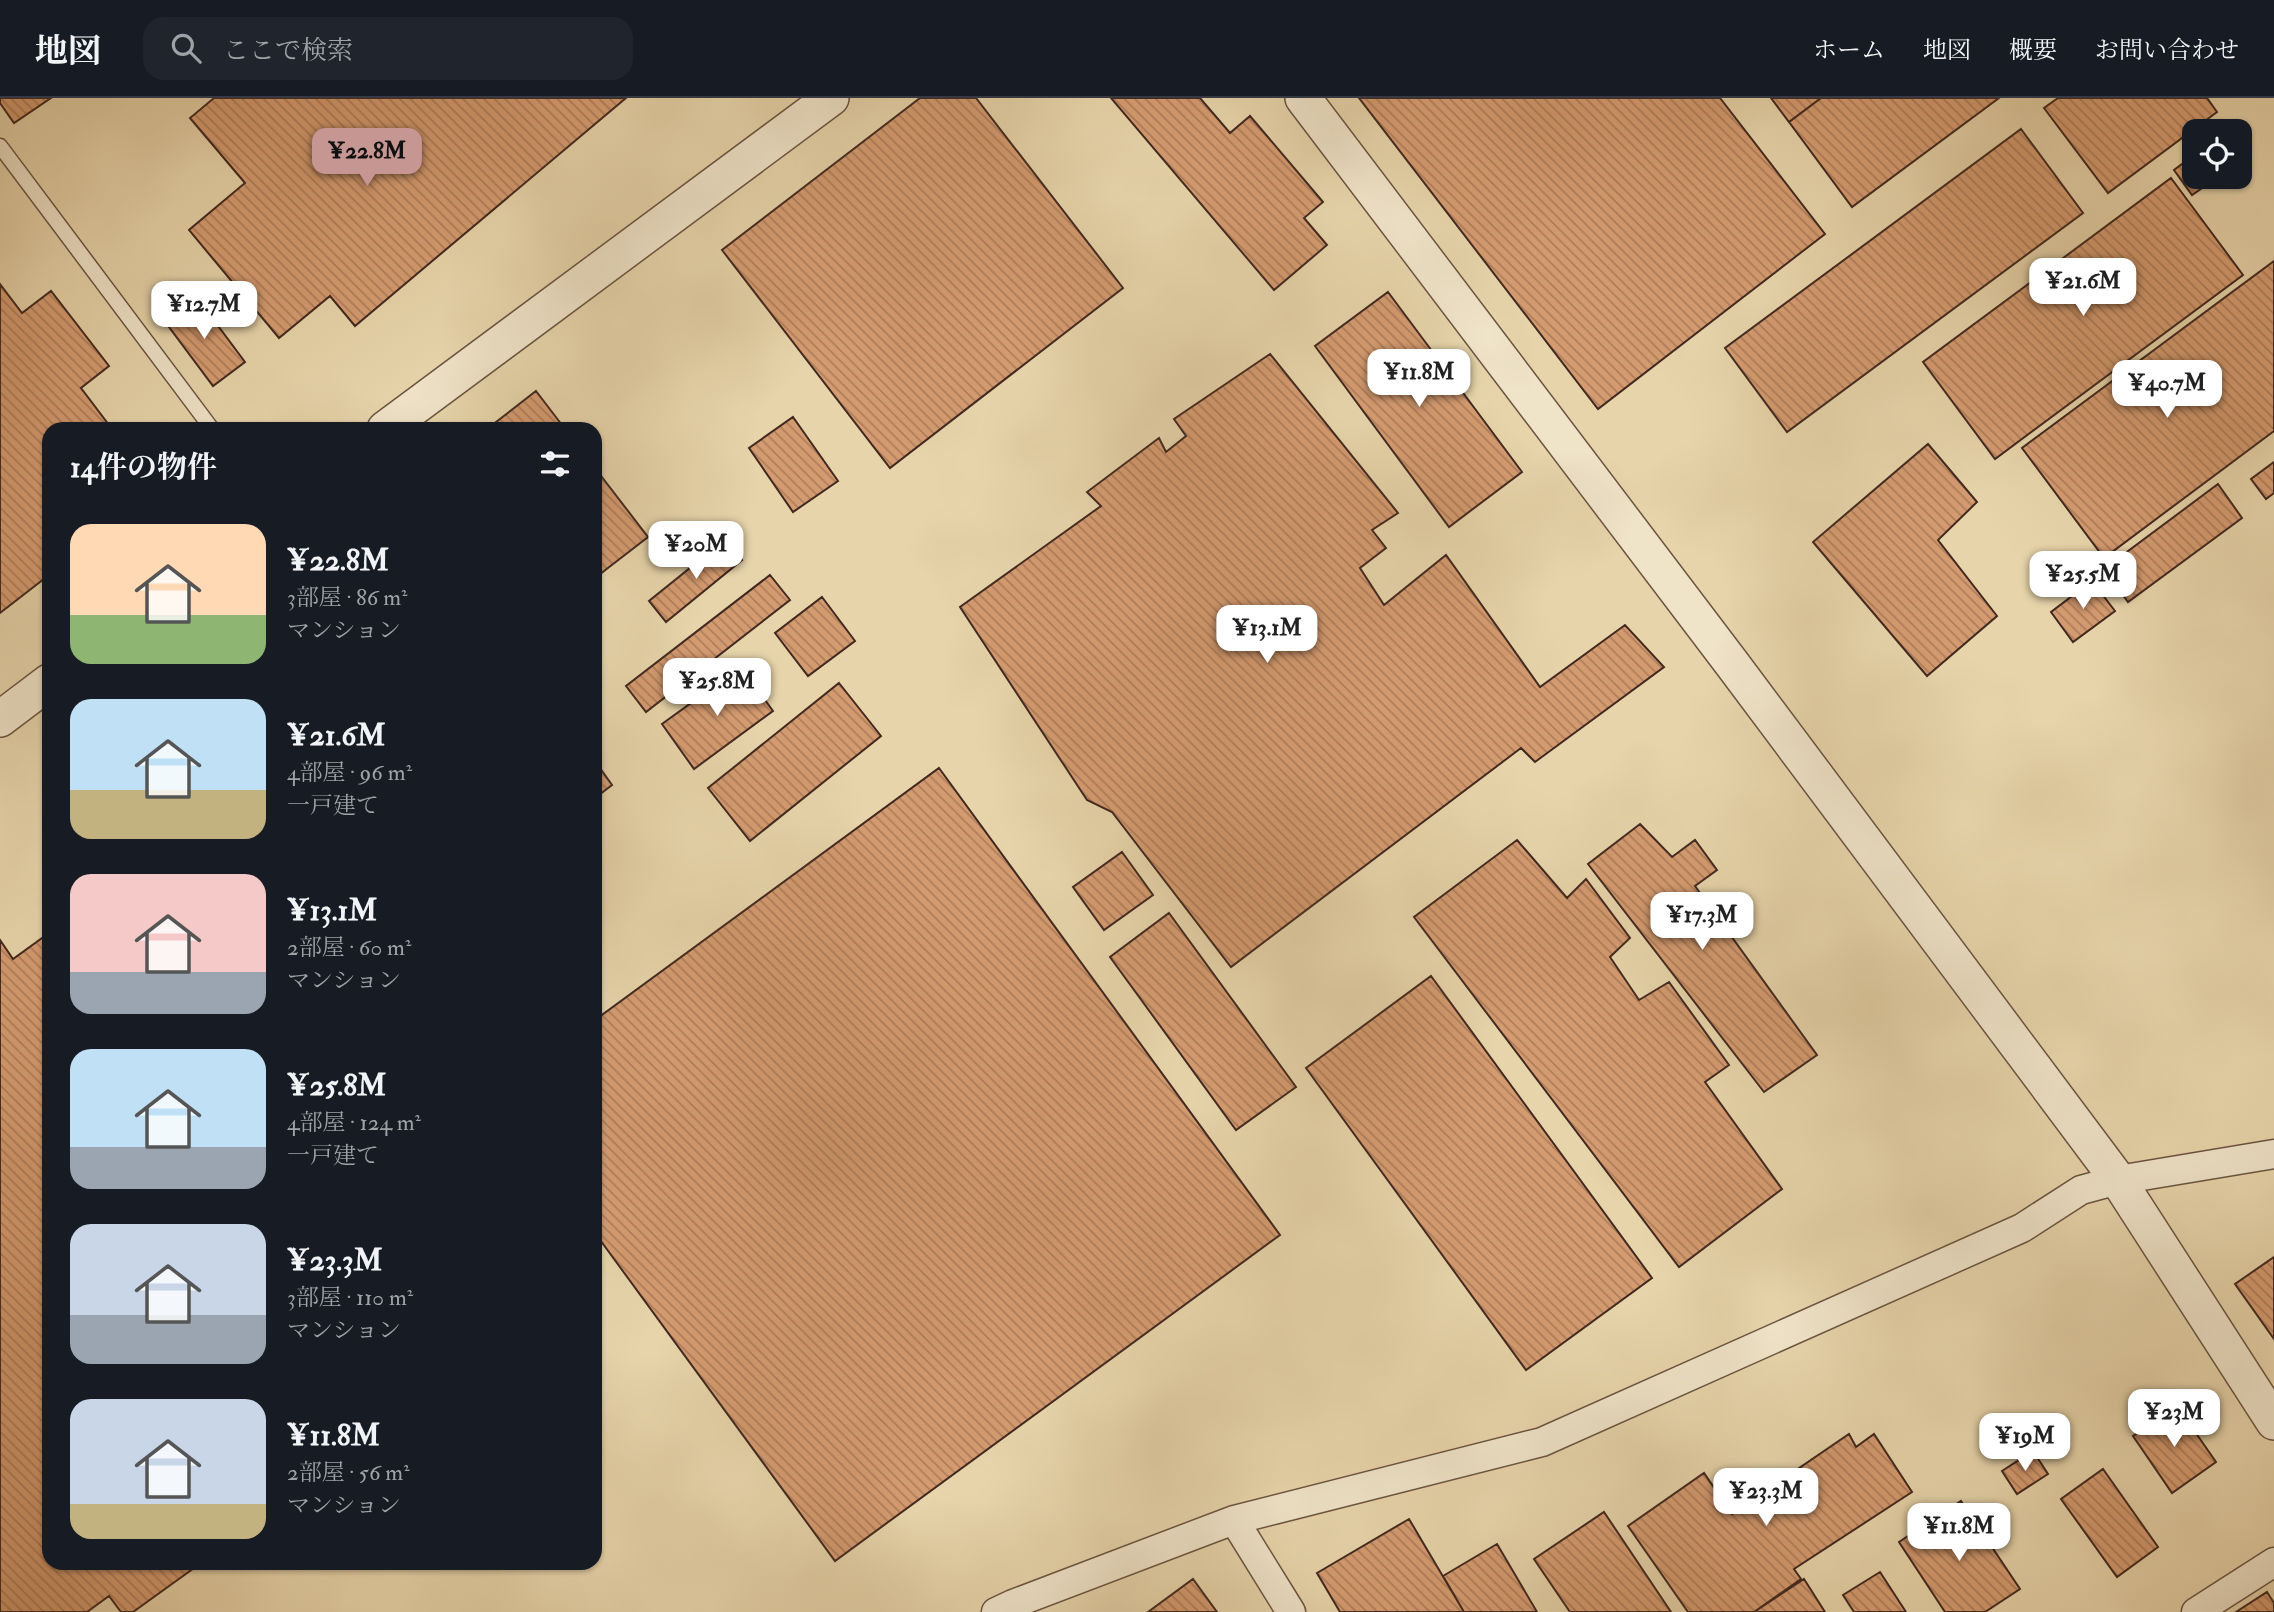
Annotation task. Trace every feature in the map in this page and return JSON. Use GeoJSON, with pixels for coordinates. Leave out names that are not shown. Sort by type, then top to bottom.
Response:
{"type":"FeatureCollection","features":[{"type":"Feature","properties":{"kind":"street"},"geometry":{"type":"LineString","coordinates":[[394,422],[831,98]]}},
{"type":"Feature","properties":{"kind":"street"},"geometry":{"type":"LineString","coordinates":[[1303,98],[1734,666],[2118,1180],[2274,1422]]}},
{"type":"Feature","properties":{"kind":"street"},"geometry":{"type":"LineString","coordinates":[[0,719],[42,687]]}},
{"type":"Feature","properties":{"kind":"street"},"geometry":{"type":"LineString","coordinates":[[996,1612],[1234,1520],[1542,1442],[2022,1227],[2081,1190],[2118,1180],[2274,1154]]}},
{"type":"Feature","properties":{"kind":"street"},"geometry":{"type":"LineString","coordinates":[[1234,1520],[1291,1612]]}},
{"type":"Feature","properties":{"kind":"street"},"geometry":{"type":"LineString","coordinates":[[2196,1612],[2274,1562]]}},
{"type":"Feature","properties":{"kind":"lane"},"geometry":{"type":"LineString","coordinates":[[0,146],[207,422]]}},
{"type":"Feature","properties":{"kind":"building"},"geometry":{"type":"Polygon","coordinates":[[[0,98],[51,98],[14,123],[0,103],[0,98]]]}},
{"type":"Feature","properties":{"kind":"building"},"geometry":{"type":"Polygon","coordinates":[[[214,98],[626,98],[355,326],[330,296],[279,338],[189,230],[245,183],[190,118],[214,98]]]}},
{"type":"Feature","properties":{"kind":"building"},"geometry":{"type":"Polygon","coordinates":[[[920,98],[976,98],[1123,288],[890,468],[722,250],[920,98]]]}},
{"type":"Feature","properties":{"kind":"building"},"geometry":{"type":"Polygon","coordinates":[[[1111,98],[1200,98],[1230,133],[1250,116],[1323,202],[1304,218],[1327,245],[1274,290],[1111,98]]]}},
{"type":"Feature","properties":{"kind":"building"},"geometry":{"type":"Polygon","coordinates":[[[1359,98],[1720,98],[1825,234],[1598,409],[1359,98]]]}},
{"type":"Feature","properties":{"kind":"building"},"geometry":{"type":"Polygon","coordinates":[[[1771,98],[1821,98],[1789,122],[1771,98]]]}},
{"type":"Feature","properties":{"kind":"building"},"geometry":{"type":"Polygon","coordinates":[[[1821,98],[1999,98],[1852,207],[1789,122],[1821,98]]]}},
{"type":"Feature","properties":{"kind":"building"},"geometry":{"type":"Polygon","coordinates":[[[2058,98],[2207,98],[2217,112],[2208,119],[2182,119],[2182,138],[2108,193],[2044,108],[2058,98]]]}},
{"type":"Feature","properties":{"kind":"building"},"geometry":{"type":"Polygon","coordinates":[[[2021,129],[2083,213],[1787,432],[1725,348],[2021,129]]]}},
{"type":"Feature","properties":{"kind":"building"},"geometry":{"type":"Polygon","coordinates":[[[2182,164],[2182,181],[2174,170],[2182,164]]]}},
{"type":"Feature","properties":{"kind":"building"},"geometry":{"type":"Polygon","coordinates":[[[2171,178],[2243,275],[1995,459],[1923,362],[2171,178]]]}},
{"type":"Feature","properties":{"kind":"building"},"geometry":{"type":"Polygon","coordinates":[[[2188,189],[2201,189],[2192,195],[2188,189]]]}},
{"type":"Feature","properties":{"kind":"building"},"geometry":{"type":"Polygon","coordinates":[[[2274,261],[2274,431],[2104,558],[2022,448],[2274,261]]]}},
{"type":"Feature","properties":{"kind":"building"},"geometry":{"type":"Polygon","coordinates":[[[0,284],[22,313],[51,291],[109,366],[81,388],[107,422],[42,422],[42,580],[0,613],[0,284]]]}},
{"type":"Feature","properties":{"kind":"building"},"geometry":{"type":"Polygon","coordinates":[[[1388,292],[1522,472],[1449,527],[1315,346],[1388,292]]]}},
{"type":"Feature","properties":{"kind":"building"},"geometry":{"type":"Polygon","coordinates":[[[195,295],[245,362],[213,386],[163,319],[195,295]]]}},
{"type":"Feature","properties":{"kind":"building"},"geometry":{"type":"Polygon","coordinates":[[[1270,354],[1398,513],[1372,530],[1386,548],[1360,568],[1384,605],[1446,555],[1540,687],[1625,625],[1664,667],[1535,762],[1521,748],[1231,967],[1112,812],[1087,800],[960,607],[1101,506],[1087,492],[1159,438],[1166,452],[1186,436],[1174,419],[1270,354]]]}},
{"type":"Feature","properties":{"kind":"building"},"geometry":{"type":"Polygon","coordinates":[[[536,391],[560,422],[496,422],[536,391]]]}},
{"type":"Feature","properties":{"kind":"building"},"geometry":{"type":"Polygon","coordinates":[[[793,417],[838,481],[793,512],[749,448],[793,417]]]}},
{"type":"Feature","properties":{"kind":"building"},"geometry":{"type":"Polygon","coordinates":[[[1928,444],[1977,502],[1938,540],[1997,616],[1927,676],[1813,542],[1928,444]]]}},
{"type":"Feature","properties":{"kind":"building"},"geometry":{"type":"Polygon","coordinates":[[[2274,462],[2274,493],[2266,499],[2251,479],[2274,462]]]}},
{"type":"Feature","properties":{"kind":"building"},"geometry":{"type":"Polygon","coordinates":[[[602,477],[648,537],[602,573],[602,477]]]}},
{"type":"Feature","properties":{"kind":"building"},"geometry":{"type":"Polygon","coordinates":[[[2218,484],[2242,518],[2128,602],[2104,569],[2218,484]]]}},
{"type":"Feature","properties":{"kind":"building"},"geometry":{"type":"Polygon","coordinates":[[[726,539],[742,560],[666,622],[649,601],[726,539]]]}},
{"type":"Feature","properties":{"kind":"building"},"geometry":{"type":"Polygon","coordinates":[[[770,575],[790,600],[646,712],[626,686],[770,575]]]}},
{"type":"Feature","properties":{"kind":"building"},"geometry":{"type":"Polygon","coordinates":[[[2092,581],[2115,611],[2073,642],[2051,612],[2092,581]]]}},
{"type":"Feature","properties":{"kind":"building"},"geometry":{"type":"Polygon","coordinates":[[[822,597],[855,641],[808,676],[775,633],[822,597]]]}},
{"type":"Feature","properties":{"kind":"building"},"geometry":{"type":"Polygon","coordinates":[[[741,667],[773,711],[694,769],[662,724],[741,667]]]}},
{"type":"Feature","properties":{"kind":"building"},"geometry":{"type":"Polygon","coordinates":[[[839,683],[881,736],[750,841],[708,788],[839,683]]]}},
{"type":"Feature","properties":{"kind":"building"},"geometry":{"type":"Polygon","coordinates":[[[939,768],[1280,1235],[835,1561],[602,1243],[602,1015],[939,768]]]}},
{"type":"Feature","properties":{"kind":"building"},"geometry":{"type":"Polygon","coordinates":[[[602,771],[612,785],[602,793],[602,771]]]}},
{"type":"Feature","properties":{"kind":"building"},"geometry":{"type":"Polygon","coordinates":[[[1640,824],[1672,857],[1695,840],[1717,870],[1695,886],[1817,1055],[1764,1092],[1588,864],[1640,824]]]}},
{"type":"Feature","properties":{"kind":"building"},"geometry":{"type":"Polygon","coordinates":[[[1517,840],[1567,898],[1586,879],[1630,938],[1610,957],[1639,1000],[1669,982],[1729,1065],[1705,1082],[1782,1189],[1679,1267],[1414,917],[1517,840]]]}},
{"type":"Feature","properties":{"kind":"building"},"geometry":{"type":"Polygon","coordinates":[[[1122,852],[1153,895],[1104,930],[1073,887],[1122,852]]]}},
{"type":"Feature","properties":{"kind":"building"},"geometry":{"type":"Polygon","coordinates":[[[1169,913],[1296,1087],[1236,1130],[1110,957],[1169,913]]]}},
{"type":"Feature","properties":{"kind":"building"},"geometry":{"type":"Polygon","coordinates":[[[42,938],[42,1570],[191,1570],[133,1612],[121,1612],[109,1596],[87,1612],[0,1612],[0,940],[13,959],[42,938]]]}},
{"type":"Feature","properties":{"kind":"building"},"geometry":{"type":"Polygon","coordinates":[[[1431,976],[1652,1278],[1526,1370],[1306,1068],[1431,976]]]}},
{"type":"Feature","properties":{"kind":"building"},"geometry":{"type":"Polygon","coordinates":[[[2274,1257],[2274,1339],[2235,1284],[2274,1257]]]}},
{"type":"Feature","properties":{"kind":"building"},"geometry":{"type":"Polygon","coordinates":[[[2177,1406],[2216,1462],[2172,1493],[2133,1436],[2177,1406]]]}},
{"type":"Feature","properties":{"kind":"building"},"geometry":{"type":"Polygon","coordinates":[[[1849,1434],[1856,1447],[1874,1434],[1912,1492],[1794,1569],[1801,1579],[1754,1612],[1688,1612],[1628,1526],[1704,1473],[1732,1514],[1849,1434]]]}},
{"type":"Feature","properties":{"kind":"building"},"geometry":{"type":"Polygon","coordinates":[[[2033,1451],[2048,1474],[2017,1494],[2002,1471],[2033,1451]]]}},
{"type":"Feature","properties":{"kind":"building"},"geometry":{"type":"Polygon","coordinates":[[[2103,1469],[2158,1547],[2117,1577],[2061,1499],[2103,1469]]]}},
{"type":"Feature","properties":{"kind":"building"},"geometry":{"type":"Polygon","coordinates":[[[1961,1501],[2020,1589],[1985,1612],[1945,1612],[1899,1542],[1961,1501]]]}},
{"type":"Feature","properties":{"kind":"building"},"geometry":{"type":"Polygon","coordinates":[[[1604,1512],[1671,1612],[1570,1612],[1534,1559],[1604,1512]]]}},
{"type":"Feature","properties":{"kind":"building"},"geometry":{"type":"Polygon","coordinates":[[[1409,1519],[1464,1612],[1340,1612],[1317,1573],[1409,1519]]]}},
{"type":"Feature","properties":{"kind":"building"},"geometry":{"type":"Polygon","coordinates":[[[1497,1544],[1537,1612],[1464,1612],[1443,1576],[1497,1544]]]}},
{"type":"Feature","properties":{"kind":"building"},"geometry":{"type":"Polygon","coordinates":[[[1880,1572],[1906,1612],[1854,1612],[1843,1595],[1880,1572]]]}},
{"type":"Feature","properties":{"kind":"building"},"geometry":{"type":"Polygon","coordinates":[[[1193,1579],[1217,1612],[1148,1612],[1193,1579]]]}},
{"type":"Feature","properties":{"kind":"building"},"geometry":{"type":"Polygon","coordinates":[[[1804,1579],[1825,1612],[1754,1612],[1804,1579]]]}},
{"type":"Feature","properties":{"kind":"building"},"geometry":{"type":"Polygon","coordinates":[[[2267,1592],[2274,1603],[2274,1612],[2236,1612],[2267,1592]]]}}]}
